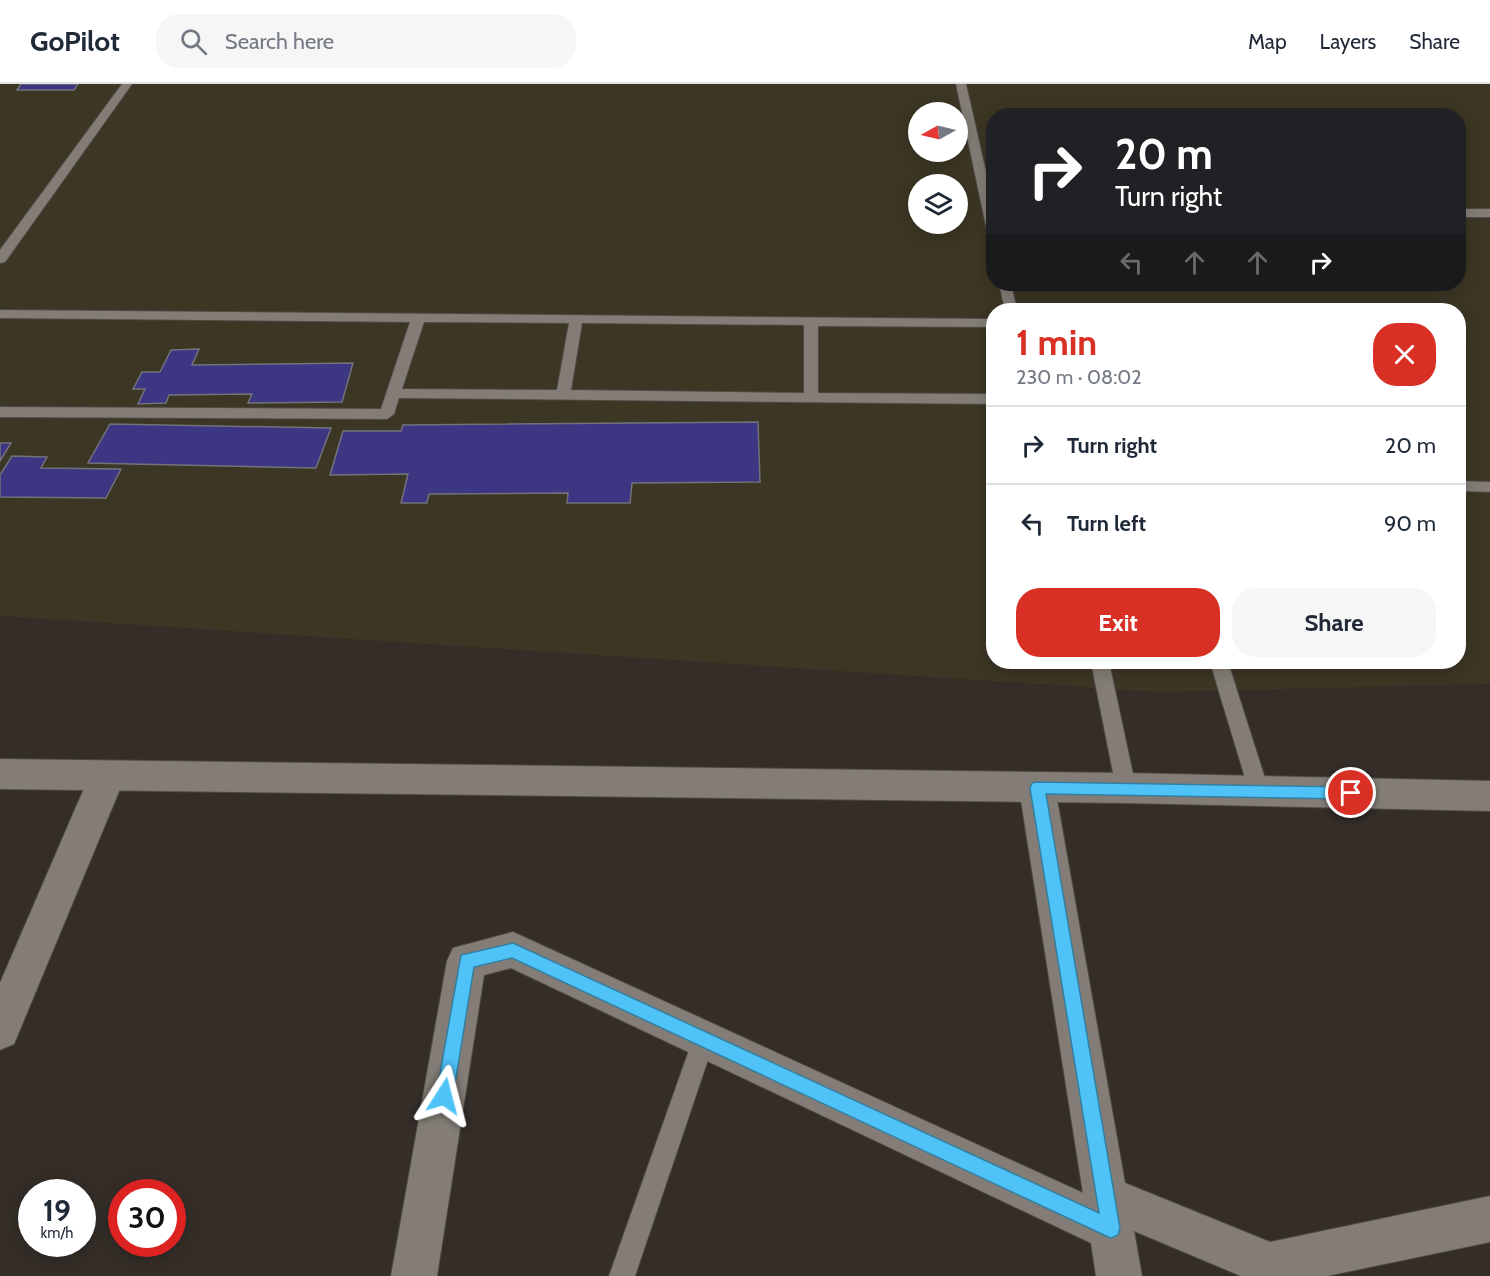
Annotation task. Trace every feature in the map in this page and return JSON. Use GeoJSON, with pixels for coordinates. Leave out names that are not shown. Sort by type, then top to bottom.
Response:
{"type":"FeatureCollection","features":[{"type":"Feature","properties":{"kind":"street"},"geometry":{"type":"LineString","coordinates":[[0,774],[1126,788],[1490,796]]}},
{"type":"Feature","properties":{"kind":"street"},"geometry":{"type":"LineString","coordinates":[[0,1030],[107,777]]}},
{"type":"Feature","properties":{"kind":"street"},"geometry":{"type":"LineString","coordinates":[[1037,788],[1119,1276]]}},
{"type":"Feature","properties":{"kind":"street"},"geometry":{"type":"LineString","coordinates":[[414,1276],[466,961],[513,950],[704,1039],[1108,1213],[1269,1264],[1490,1220]]}},
{"type":"Feature","properties":{"kind":"lane"},"geometry":{"type":"LineString","coordinates":[[0,259],[127,84]]}},
{"type":"Feature","properties":{"kind":"lane"},"geometry":{"type":"LineString","coordinates":[[961,84],[986,191]]}},
{"type":"Feature","properties":{"kind":"lane"},"geometry":{"type":"LineString","coordinates":[[1466,213],[1490,213]]}},
{"type":"Feature","properties":{"kind":"lane"},"geometry":{"type":"LineString","coordinates":[[0,314],[986,323]]}},
{"type":"Feature","properties":{"kind":"lane"},"geometry":{"type":"LineString","coordinates":[[0,412],[387,414],[418,318]]}},
{"type":"Feature","properties":{"kind":"lane"},"geometry":{"type":"LineString","coordinates":[[563,395],[576,320]]}},
{"type":"Feature","properties":{"kind":"lane"},"geometry":{"type":"LineString","coordinates":[[811,322],[811,398]]}},
{"type":"Feature","properties":{"kind":"lane"},"geometry":{"type":"LineString","coordinates":[[393,393],[986,399]]}},
{"type":"Feature","properties":{"kind":"lane"},"geometry":{"type":"LineString","coordinates":[[1466,486],[1490,487]]}},
{"type":"Feature","properties":{"kind":"lane"},"geometry":{"type":"LineString","coordinates":[[1102,669],[1126,788]]}},
{"type":"Feature","properties":{"kind":"lane"},"geometry":{"type":"LineString","coordinates":[[1221,669],[1259,791]]}},
{"type":"Feature","properties":{"kind":"lane"},"geometry":{"type":"LineString","coordinates":[[622,1276],[704,1039]]}},
{"type":"Feature","properties":{"kind":"shaded area"},"geometry":{"type":"Polygon","coordinates":[[[0,84],[1490,84],[1490,684],[1159,692],[0,616],[0,84]]]}},
{"type":"Feature","properties":{"kind":"building"},"geometry":{"type":"Polygon","coordinates":[[[21,84],[78,84],[74,90],[17,90],[21,84]]]}},
{"type":"Feature","properties":{"kind":"building"},"geometry":{"type":"Polygon","coordinates":[[[199,349],[192,365],[353,363],[342,402],[248,403],[252,394],[169,395],[166,403],[138,404],[145,389],[133,389],[142,372],[160,372],[171,350],[199,349]]]}},
{"type":"Feature","properties":{"kind":"building"},"geometry":{"type":"Polygon","coordinates":[[[758,422],[760,482],[632,483],[630,503],[567,503],[568,493],[429,494],[427,503],[401,503],[408,474],[330,475],[343,431],[401,431],[403,425],[758,422]]]}},
{"type":"Feature","properties":{"kind":"building"},"geometry":{"type":"Polygon","coordinates":[[[110,424],[331,428],[316,468],[88,463],[110,424]]]}},
{"type":"Feature","properties":{"kind":"building"},"geometry":{"type":"Polygon","coordinates":[[[0,443],[11,443],[0,461],[0,443]]]}},
{"type":"Feature","properties":{"kind":"building"},"geometry":{"type":"Polygon","coordinates":[[[12,456],[47,457],[41,468],[121,469],[106,498],[0,497],[0,475],[12,456]]]}},
{"type":"Feature","properties":{"kind":"route"},"geometry":{"type":"LineString","coordinates":[[444,1096],[466,961],[513,950],[1111,1228],[1037,788],[1351,793]]}}]}
